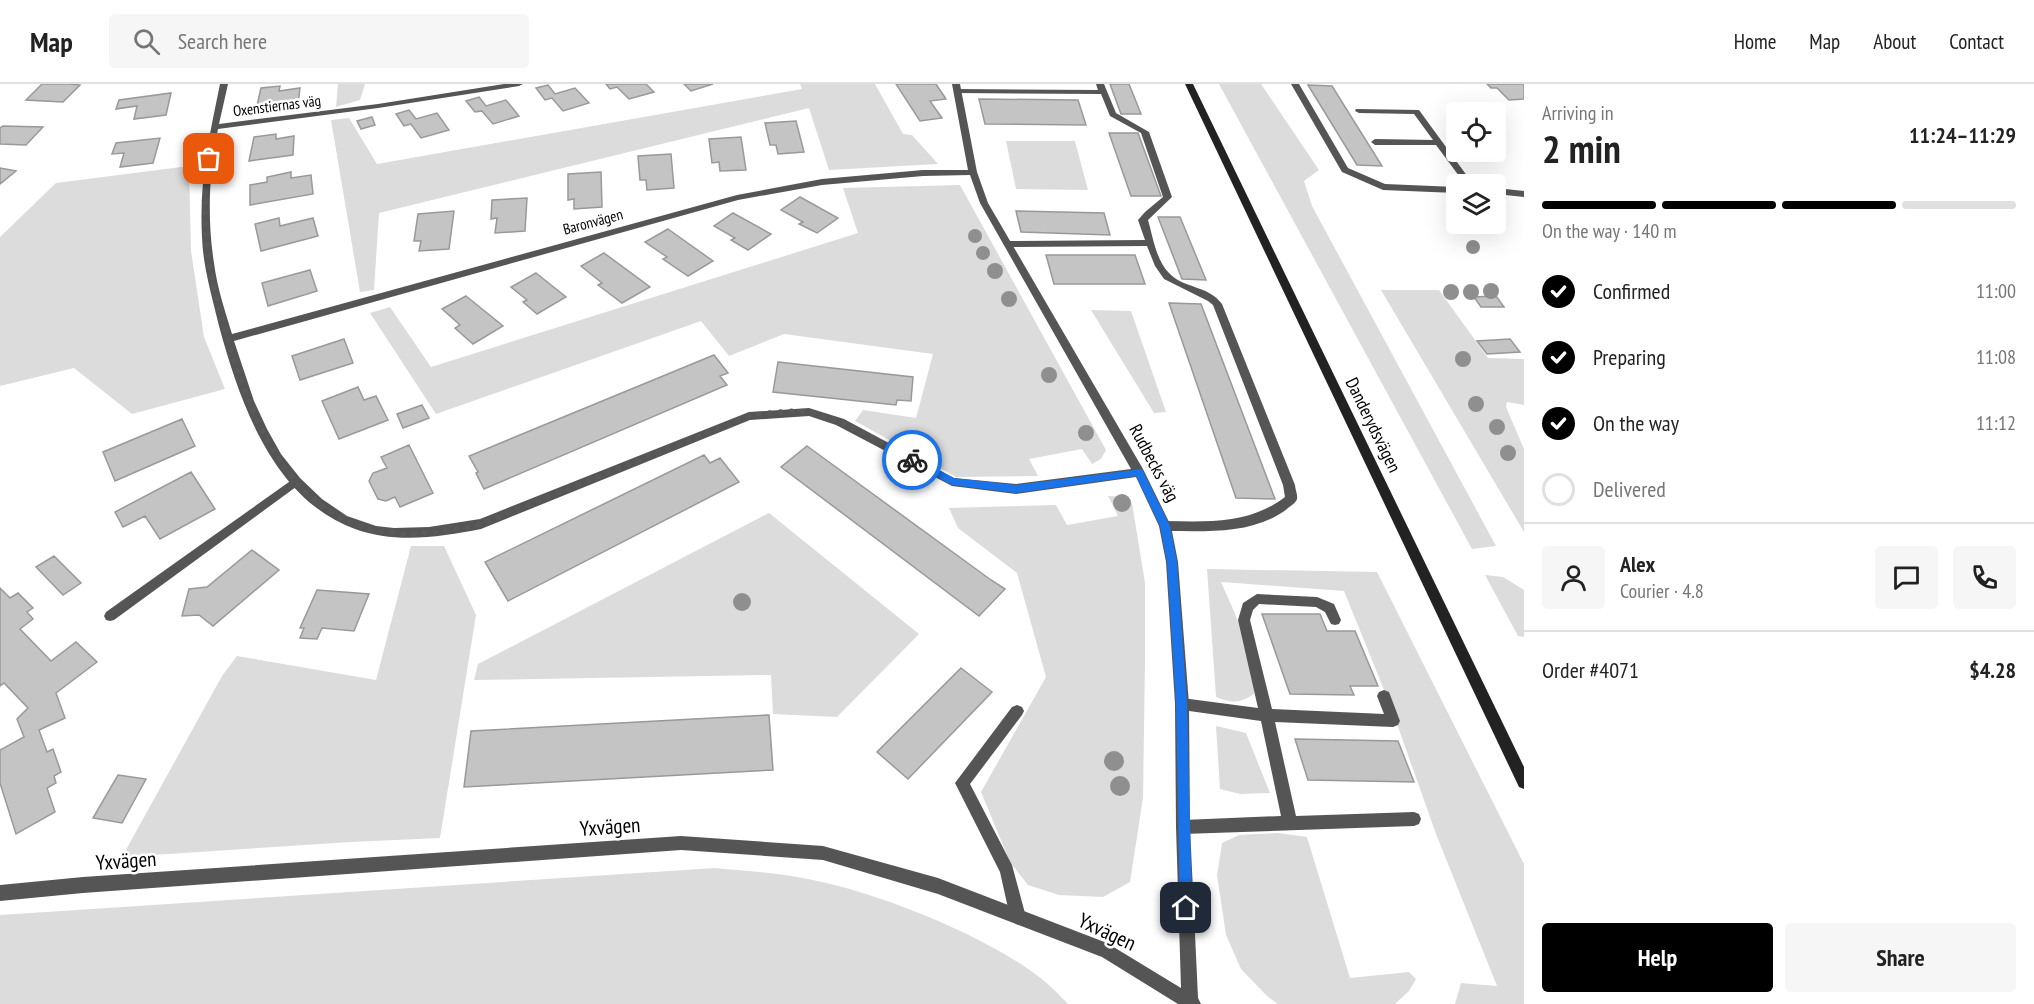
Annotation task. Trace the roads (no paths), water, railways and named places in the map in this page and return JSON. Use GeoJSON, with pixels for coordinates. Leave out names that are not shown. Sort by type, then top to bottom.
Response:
{"type":"FeatureCollection","features":[{"type":"Feature","properties":{"kind":"main road","name":"Danderydsvägen"},"geometry":{"type":"LineString","coordinates":[[1190,84],[1524,782]]}},
{"type":"Feature","properties":{"kind":"street"},"geometry":{"type":"LineString","coordinates":[[224,84],[207,175],[208,256],[228,339],[262,429],[296,481],[312,500],[343,519],[387,532],[444,532],[481,524],[749,416],[808,412],[840,422],[952,482],[1016,489],[1139,472]]}},
{"type":"Feature","properties":{"kind":"street","name":"Oxenstiernas väg"},"geometry":{"type":"LineString","coordinates":[[215,127],[378,106],[519,84]]}},
{"type":"Feature","properties":{"kind":"street"},"geometry":{"type":"LineString","coordinates":[[1295,84],[1345,170],[1383,187],[1446,190]]}},
{"type":"Feature","properties":{"kind":"street"},"geometry":{"type":"LineString","coordinates":[[957,87],[1102,88],[1113,114],[1145,132],[1168,197],[1143,220],[1151,243],[1164,275],[1173,282],[1208,295],[1216,304],[1289,485],[1291,499],[1269,516],[1249,522],[1220,526],[1165,526]]}},
{"type":"Feature","properties":{"kind":"street","name":"Rudbecks väg"},"geometry":{"type":"LineString","coordinates":[[957,87],[973,172],[984,203],[1139,472],[1165,526],[1172,562],[1182,704],[1183,827],[1191,1003]]}},
{"type":"Feature","properties":{"kind":"street"},"geometry":{"type":"LineString","coordinates":[[1359,111],[1416,112],[1461,174]]}},
{"type":"Feature","properties":{"kind":"street"},"geometry":{"type":"LineString","coordinates":[[1375,142],[1438,142]]}},
{"type":"Feature","properties":{"kind":"street","name":"Baronvägen"},"geometry":{"type":"LineString","coordinates":[[228,339],[737,198],[822,182],[923,173],[973,172]]}},
{"type":"Feature","properties":{"kind":"street"},"geometry":{"type":"LineString","coordinates":[[1506,192],[1524,194]]}},
{"type":"Feature","properties":{"kind":"street"},"geometry":{"type":"LineString","coordinates":[[1008,244],[1151,243]]}},
{"type":"Feature","properties":{"kind":"street"},"geometry":{"type":"LineString","coordinates":[[110,616],[296,481]]}},
{"type":"Feature","properties":{"kind":"street"},"geometry":{"type":"LineString","coordinates":[[1290,823],[1244,620],[1247,607],[1257,599],[1317,602],[1330,608],[1335,620]]}},
{"type":"Feature","properties":{"kind":"street"},"geometry":{"type":"LineString","coordinates":[[1182,704],[1267,715],[1394,721],[1384,696]]}},
{"type":"Feature","properties":{"kind":"street"},"geometry":{"type":"LineString","coordinates":[[1017,711],[962,783],[1007,870],[1018,917]]}},
{"type":"Feature","properties":{"kind":"street"},"geometry":{"type":"LineString","coordinates":[[1183,827],[1414,819]]}},
{"type":"Feature","properties":{"kind":"street","name":"Yxvägen"},"geometry":{"type":"LineString","coordinates":[[0,893],[82,885],[681,843],[823,853],[938,886],[1107,951],[1191,1003]]}}]}
